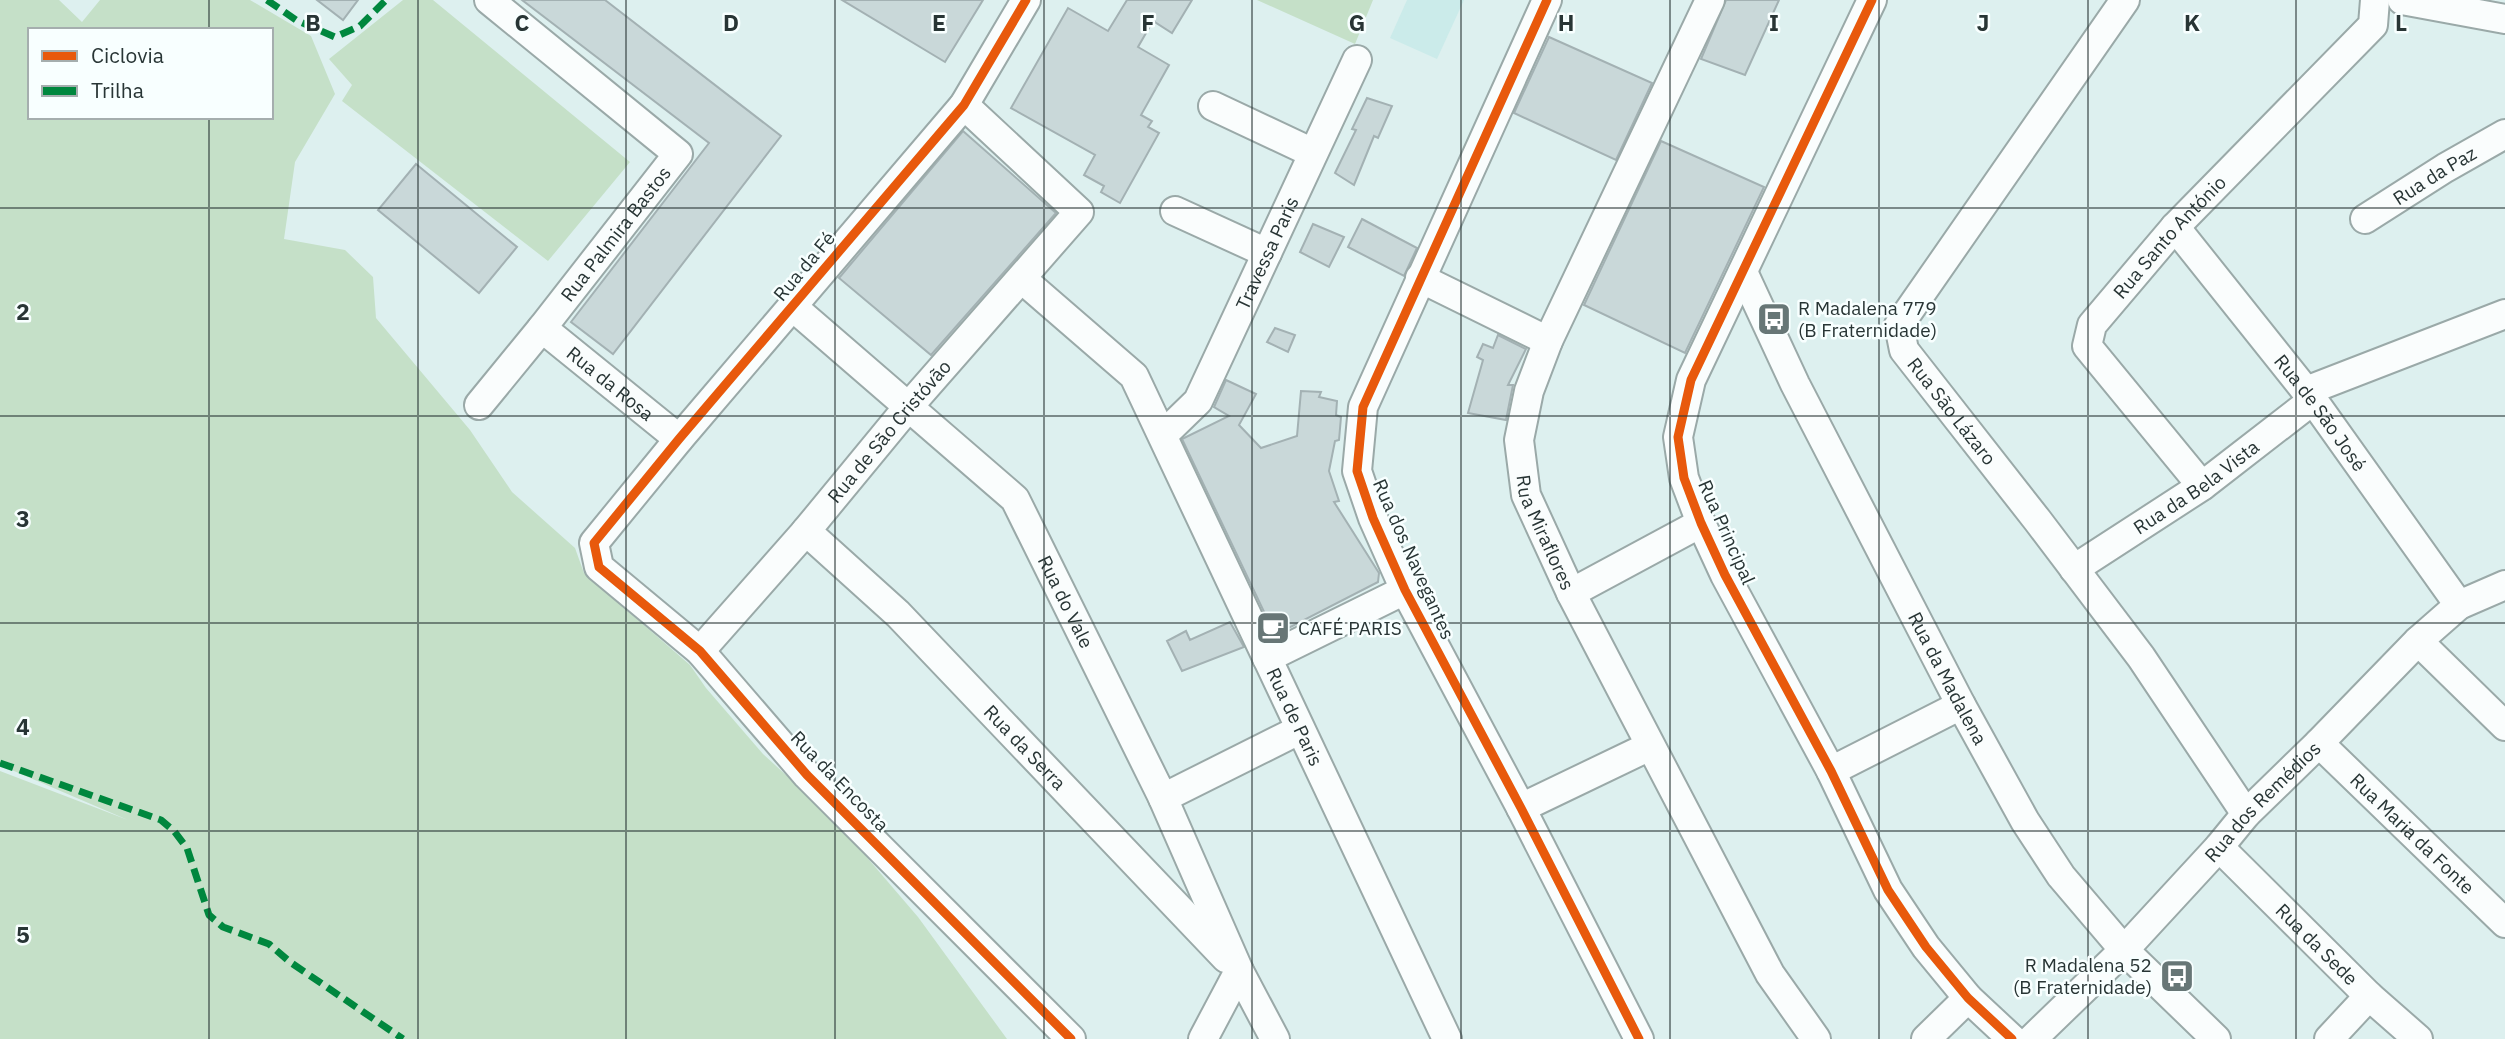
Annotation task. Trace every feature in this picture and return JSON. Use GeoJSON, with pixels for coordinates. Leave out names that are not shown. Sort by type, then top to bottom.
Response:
{"type":"FeatureCollection","features":[{"type":"Feature","properties":{"kind":"street","name":"Rua Palmira Bastos"},"geometry":{"type":"LineString","coordinates":[[479,405],[678,155],[489,0]]}},
{"type":"Feature","properties":{"kind":"street","name":"Rua da Fé"},"geometry":{"type":"LineString","coordinates":[[594,543],[679,439],[964,105],[1026,0]]}},
{"type":"Feature","properties":{"kind":"street","name":"Rua dos Navegantes"},"geometry":{"type":"LineString","coordinates":[[1547,0],[1363,407],[1357,471],[1373,518],[1405,590],[1521,808],[1639,1039]]}},
{"type":"Feature","properties":{"kind":"street","name":"Rua Miraflores"},"geometry":{"type":"LineString","coordinates":[[1710,0],[1548,341],[1529,391],[1519,440],[1526,495],[1571,593],[1770,974],[1816,1039]]}},
{"type":"Feature","properties":{"kind":"street","name":"Rua Principal"},"geometry":{"type":"LineString","coordinates":[[1872,0],[1691,380],[1678,438],[1684,478],[1725,575],[1831,771],[1888,890],[1926,947],[1968,998],[2012,1039]]}},
{"type":"Feature","properties":{"kind":"street","name":"Rua São Lázaro"},"geometry":{"type":"LineString","coordinates":[[2125,0],[1899,325],[1904,350],[2141,657],[2246,814]]}},
{"type":"Feature","properties":{"kind":"street","name":"Rua Santo António"},"geometry":{"type":"LineString","coordinates":[[2202,486],[2087,346],[2092,325],[2175,227],[2372,25],[2375,0]]}},
{"type":"Feature","properties":{"kind":"street"},"geometry":{"type":"LineString","coordinates":[[2402,0],[2505,19]]}},
{"type":"Feature","properties":{"kind":"street","name":"Travessa Paris"},"geometry":{"type":"LineString","coordinates":[[1163,435],[1198,401],[1357,60]]}},
{"type":"Feature","properties":{"kind":"street","name":"Rua de São Cristóvão"},"geometry":{"type":"LineString","coordinates":[[700,650],[806,531],[909,406],[1079,212],[964,105]]}},
{"type":"Feature","properties":{"kind":"street"},"geometry":{"type":"LineString","coordinates":[[1213,106],[1314,153]]}},
{"type":"Feature","properties":{"kind":"street","name":"Rua da Paz"},"geometry":{"type":"LineString","coordinates":[[2365,219],[2505,134]]}},
{"type":"Feature","properties":{"kind":"street"},"geometry":{"type":"LineString","coordinates":[[1175,211],[1267,253]]}},
{"type":"Feature","properties":{"kind":"street","name":"Rua de São José"},"geometry":{"type":"LineString","coordinates":[[2175,227],[2309,396],[2459,605]]}},
{"type":"Feature","properties":{"kind":"street","name":"Rua da Madalena"},"geometry":{"type":"LineString","coordinates":[[1744,272],[1795,384],[1961,705],[2025,821],[2061,876],[2124,950],[2216,1039]]}},
{"type":"Feature","properties":{"kind":"street"},"geometry":{"type":"LineString","coordinates":[[1420,278],[1548,341]]}},
{"type":"Feature","properties":{"kind":"street","name":"Rua de Paris"},"geometry":{"type":"LineString","coordinates":[[1021,279],[1134,376],[1447,1039]]}},
{"type":"Feature","properties":{"kind":"street","name":"Rua do Vale"},"geometry":{"type":"LineString","coordinates":[[793,307],[1015,499],[1163,798],[1239,971]]}},
{"type":"Feature","properties":{"kind":"street","name":"Rua da Bela Vista"},"geometry":{"type":"LineString","coordinates":[[2074,569],[2202,486],[2309,396],[2505,314]]}},
{"type":"Feature","properties":{"kind":"street","name":"Rua da Rosa"},"geometry":{"type":"LineString","coordinates":[[542,328],[679,439]]}},
{"type":"Feature","properties":{"kind":"street"},"geometry":{"type":"LineString","coordinates":[[1571,593],[1701,523]]}},
{"type":"Feature","properties":{"kind":"street","name":"Rua da Serra"},"geometry":{"type":"LineString","coordinates":[[806,531],[898,614],[1239,971]]}},
{"type":"Feature","properties":{"kind":"street","name":"Rua da Encosta"},"geometry":{"type":"LineString","coordinates":[[594,543],[599,567],[700,650],[807,775],[1071,1039]]}},
{"type":"Feature","properties":{"kind":"street","name":"Rua dos Remédios"},"geometry":{"type":"LineString","coordinates":[[2032,1039],[2124,950],[2246,814],[2418,641],[2459,605],[2505,585]]}},
{"type":"Feature","properties":{"kind":"street"},"geometry":{"type":"LineString","coordinates":[[1267,658],[1405,590]]}},
{"type":"Feature","properties":{"kind":"street"},"geometry":{"type":"LineString","coordinates":[[2418,641],[2505,726]]}},
{"type":"Feature","properties":{"kind":"street"},"geometry":{"type":"LineString","coordinates":[[1831,771],[1961,705]]}},
{"type":"Feature","properties":{"kind":"street"},"geometry":{"type":"LineString","coordinates":[[1163,798],[1300,730]]}},
{"type":"Feature","properties":{"kind":"street","name":"Rua Maria da Fonte"},"geometry":{"type":"LineString","coordinates":[[2319,743],[2505,923]]}},
{"type":"Feature","properties":{"kind":"street"},"geometry":{"type":"LineString","coordinates":[[1521,808],[1650,746]]}},
{"type":"Feature","properties":{"kind":"street","name":"Rua da Sede"},"geometry":{"type":"LineString","coordinates":[[2219,847],[2368,996],[2418,1039]]}},
{"type":"Feature","properties":{"kind":"street"},"geometry":{"type":"LineString","coordinates":[[1203,1039],[1239,971]]}},
{"type":"Feature","properties":{"kind":"street"},"geometry":{"type":"LineString","coordinates":[[1239,971],[1275,1039]]}},
{"type":"Feature","properties":{"kind":"street"},"geometry":{"type":"LineString","coordinates":[[2329,1039],[2368,996]]}},
{"type":"Feature","properties":{"kind":"street"},"geometry":{"type":"LineString","coordinates":[[1926,1039],[1968,998]]}},
{"type":"Feature","properties":{"kind":"shaded area"},"geometry":{"type":"Polygon","coordinates":[[[1407,0],[1464,0],[1437,59],[1390,38],[1407,0]]]}},
{"type":"Feature","properties":{"kind":"green space"},"geometry":{"type":"Polygon","coordinates":[[[0,0],[59,0],[82,22],[100,0],[250,0],[311,36],[335,94],[295,162],[284,239],[345,250],[373,277],[376,318],[470,430],[512,492],[575,548],[584,573],[690,665],[706,688],[763,754],[834,819],[918,917],[1007,1039],[0,1039],[0,771],[128,820],[0,765],[0,0]]]}},
{"type":"Feature","properties":{"kind":"green space"},"geometry":{"type":"Polygon","coordinates":[[[403,0],[433,0],[630,162],[548,261],[342,101],[352,85],[329,59],[403,0]]]}},
{"type":"Feature","properties":{"kind":"green space"},"geometry":{"type":"Polygon","coordinates":[[[1257,0],[1373,0],[1355,44],[1257,0]]]}},
{"type":"Feature","properties":{"kind":"building"},"geometry":{"type":"Polygon","coordinates":[[[317,0],[358,0],[343,20],[317,0]]]}},
{"type":"Feature","properties":{"kind":"building"},"geometry":{"type":"Polygon","coordinates":[[[522,0],[605,0],[781,136],[613,354],[571,322],[709,143],[522,0]]]}},
{"type":"Feature","properties":{"kind":"building"},"geometry":{"type":"Polygon","coordinates":[[[842,0],[983,0],[945,62],[842,0]]]}},
{"type":"Feature","properties":{"kind":"building"},"geometry":{"type":"Polygon","coordinates":[[[1127,0],[1192,0],[1172,33],[1153,21],[1138,47],[1169,65],[1141,115],[1152,121],[1148,127],[1159,133],[1120,203],[1101,192],[1104,186],[1084,175],[1095,155],[1011,108],[1068,8],[1108,31],[1127,0]]]}},
{"type":"Feature","properties":{"kind":"building"},"geometry":{"type":"Polygon","coordinates":[[[1726,0],[1779,0],[1745,75],[1701,59],[1726,0]]]}},
{"type":"Feature","properties":{"kind":"building"},"geometry":{"type":"Polygon","coordinates":[[[1549,37],[1652,83],[1616,160],[1514,113],[1549,37]]]}},
{"type":"Feature","properties":{"kind":"building"},"geometry":{"type":"Polygon","coordinates":[[[1367,98],[1392,106],[1378,138],[1374,136],[1354,185],[1335,173],[1356,130],[1352,129],[1367,98]]]}},
{"type":"Feature","properties":{"kind":"building"},"geometry":{"type":"Polygon","coordinates":[[[963,131],[1056,213],[931,355],[839,278],[963,131]]]}},
{"type":"Feature","properties":{"kind":"building"},"geometry":{"type":"Polygon","coordinates":[[[1661,141],[1764,187],[1685,353],[1584,305],[1661,141]]]}},
{"type":"Feature","properties":{"kind":"building"},"geometry":{"type":"Polygon","coordinates":[[[416,164],[517,247],[479,293],[378,210],[416,164]]]}},
{"type":"Feature","properties":{"kind":"building"},"geometry":{"type":"Polygon","coordinates":[[[1362,219],[1417,248],[1404,276],[1348,247],[1362,219]]]}},
{"type":"Feature","properties":{"kind":"building"},"geometry":{"type":"Polygon","coordinates":[[[1313,224],[1344,237],[1329,267],[1300,252],[1313,224]]]}},
{"type":"Feature","properties":{"kind":"building"},"geometry":{"type":"Polygon","coordinates":[[[1275,328],[1295,335],[1288,352],[1267,342],[1275,328]]]}},
{"type":"Feature","properties":{"kind":"building"},"geometry":{"type":"Polygon","coordinates":[[[1498,335],[1526,349],[1508,385],[1513,385],[1506,420],[1468,413],[1483,360],[1477,357],[1483,344],[1493,348],[1498,335]]]}},
{"type":"Feature","properties":{"kind":"building"},"geometry":{"type":"Polygon","coordinates":[[[1226,380],[1256,394],[1239,425],[1261,448],[1297,436],[1301,391],[1321,392],[1319,397],[1337,401],[1336,415],[1341,417],[1339,440],[1335,441],[1329,471],[1339,501],[1334,502],[1379,573],[1378,582],[1275,635],[1182,439],[1229,416],[1214,407],[1226,380]]]}},
{"type":"Feature","properties":{"kind":"building"},"geometry":{"type":"Polygon","coordinates":[[[1230,622],[1244,647],[1182,671],[1167,641],[1186,631],[1190,640],[1230,622]]]}},
{"type":"Feature","properties":{"kind":"marked path"},"geometry":{"type":"LineString","coordinates":[[267,0],[296,20],[335,37],[360,26],[386,0]]}},
{"type":"Feature","properties":{"kind":"marked path"},"geometry":{"type":"LineString","coordinates":[[0,763],[161,820],[187,848],[209,915],[223,927],[269,944],[290,962],[403,1039]]}},
{"type":"Feature","properties":{"kind":"cycle path"},"geometry":{"type":"LineString","coordinates":[[1026,0],[964,105],[679,439],[594,543],[599,567],[700,651],[807,775],[1071,1039]]}},
{"type":"Feature","properties":{"kind":"cycle path"},"geometry":{"type":"LineString","coordinates":[[1547,0],[1363,407],[1357,471],[1373,518],[1405,590],[1521,808],[1639,1039]]}},
{"type":"Feature","properties":{"kind":"cycle path"},"geometry":{"type":"LineString","coordinates":[[1872,0],[1691,380],[1678,437],[1684,478],[1725,575],[1831,771],[1888,890],[1926,947],[1968,998],[2012,1039]]}},
{"type":"Feature","properties":{"kind":"place","name":"R Madalena 779 (B Fraternidade)"},"geometry":{"type":"Point","coordinates":[1774,319]}},
{"type":"Feature","properties":{"kind":"place","name":"CAFÉ PARIS"},"geometry":{"type":"Point","coordinates":[1273,628]}},
{"type":"Feature","properties":{"kind":"place","name":"R Madalena 52 (B Fraternidade)"},"geometry":{"type":"Point","coordinates":[2177,976]}}]}
